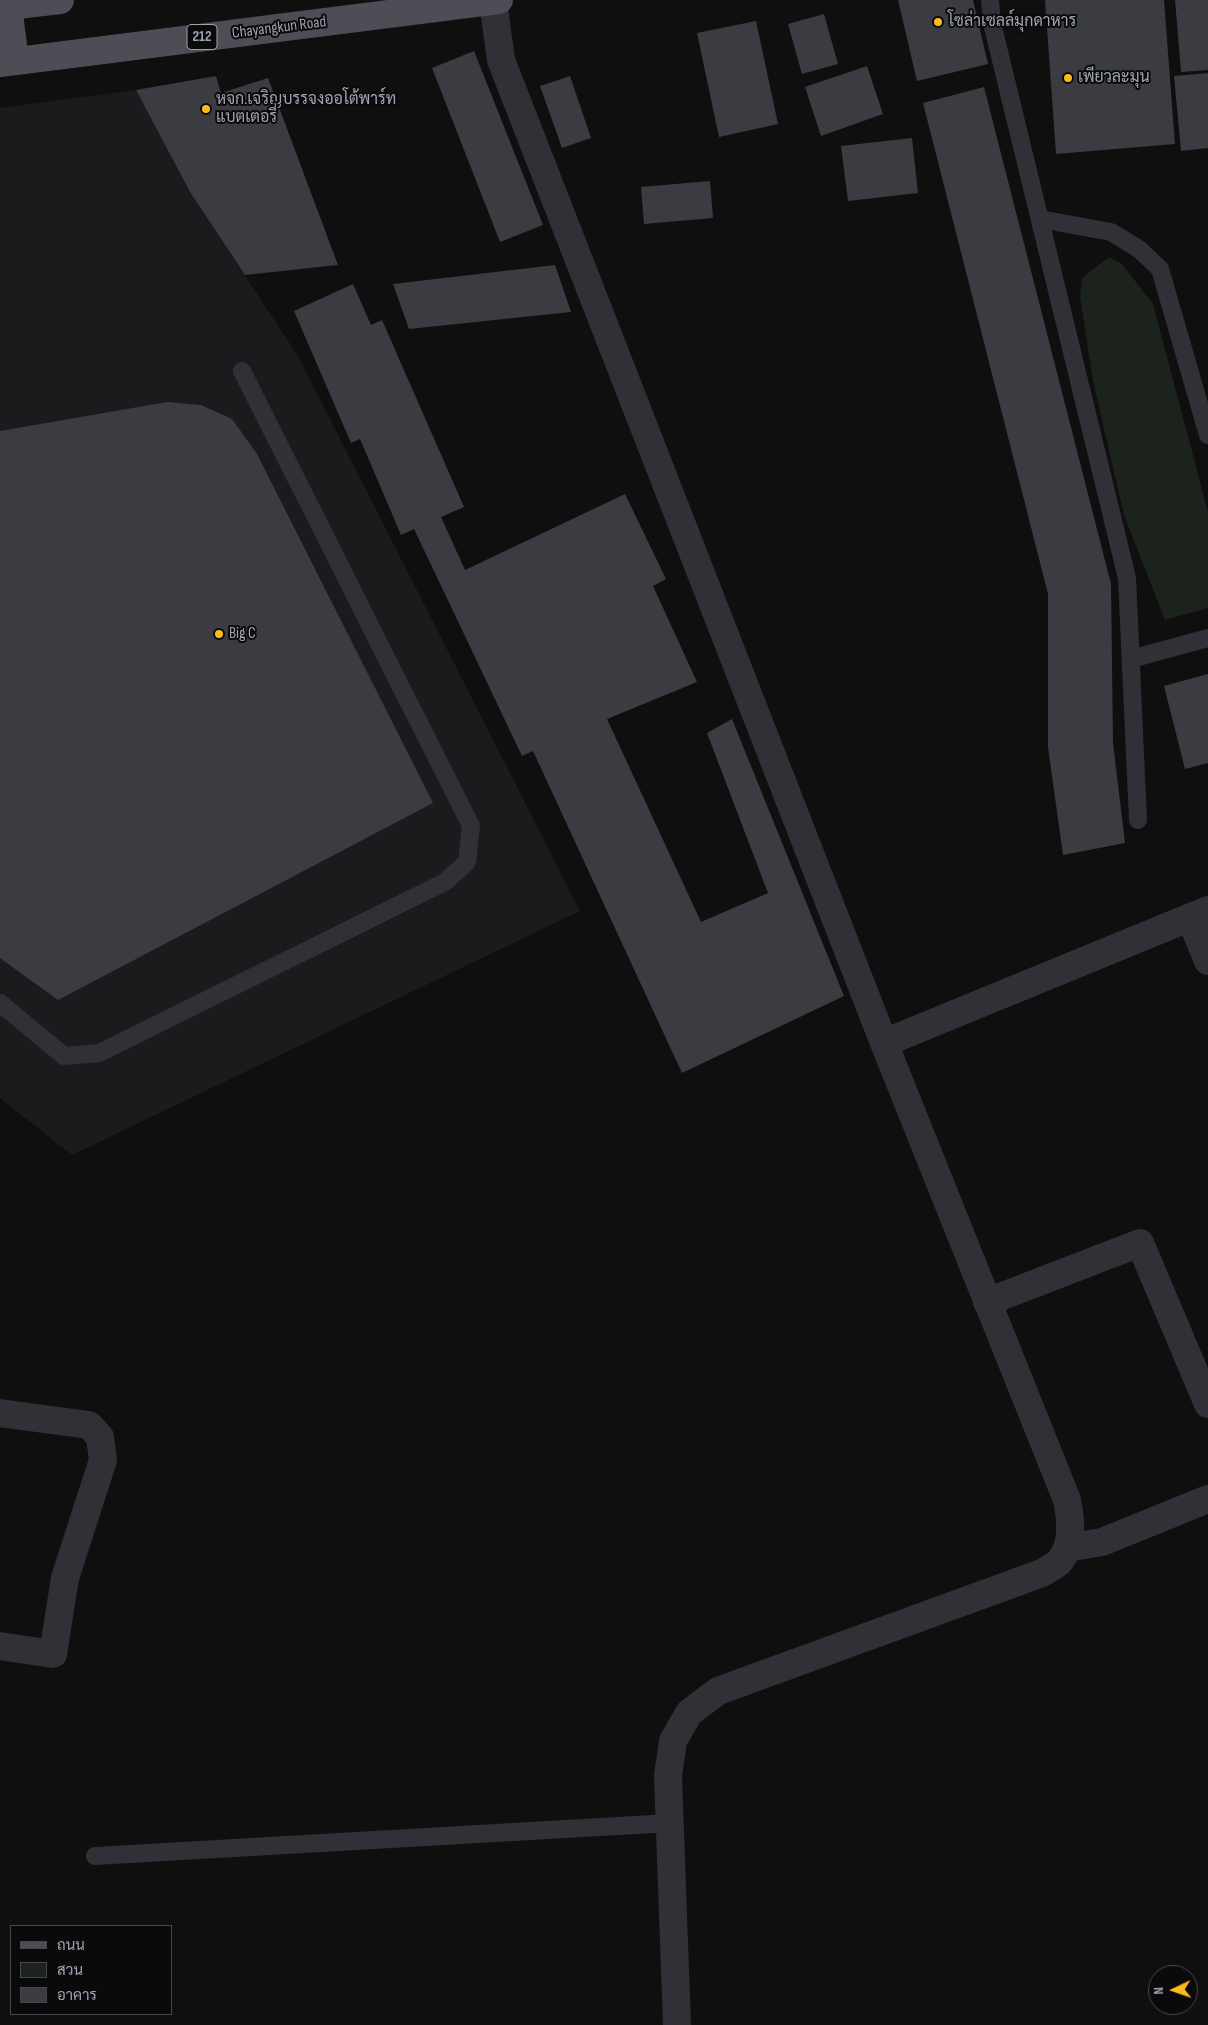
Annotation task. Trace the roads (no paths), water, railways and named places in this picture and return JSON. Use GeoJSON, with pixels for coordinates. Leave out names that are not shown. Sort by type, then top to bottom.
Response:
{"type":"FeatureCollection","features":[{"type":"Feature","properties":{"kind":"main road"},"geometry":{"type":"LineString","coordinates":[[7,62],[4,7],[60,0]]}},
{"type":"Feature","properties":{"kind":"main road","name":"Chayangkun Road"},"geometry":{"type":"LineString","coordinates":[[7,62],[499,0]]}},
{"type":"Feature","properties":{"kind":"street"},"geometry":{"type":"LineString","coordinates":[[493,1],[501,60],[884,1043],[1067,1500],[1071,1517],[1067,1548],[1059,1562],[1042,1573],[718,1691],[689,1713],[673,1741],[668,1776],[677,2025]]}},
{"type":"Feature","properties":{"kind":"street"},"geometry":{"type":"LineString","coordinates":[[884,1043],[1199,913],[1208,961]]}},
{"type":"Feature","properties":{"kind":"street"},"geometry":{"type":"LineString","coordinates":[[987,1302],[1140,1243],[1208,1404]]}},
{"type":"Feature","properties":{"kind":"street"},"geometry":{"type":"LineString","coordinates":[[0,1413],[89,1425],[100,1437],[103,1460],[65,1578],[53,1654],[0,1646]]}},
{"type":"Feature","properties":{"kind":"street"},"geometry":{"type":"LineString","coordinates":[[1067,1548],[1102,1542],[1208,1500]]}},
{"type":"Feature","properties":{"kind":"lane"},"geometry":{"type":"LineString","coordinates":[[990,0],[992,23],[1126,578],[1138,820]]}},
{"type":"Feature","properties":{"kind":"lane"},"geometry":{"type":"LineString","coordinates":[[1040,219],[1111,232],[1139,249],[1160,269],[1208,435]]}},
{"type":"Feature","properties":{"kind":"lane"},"geometry":{"type":"LineString","coordinates":[[0,1003],[64,1056],[99,1053],[445,882],[468,862],[470,826],[242,372]]}},
{"type":"Feature","properties":{"kind":"lane"},"geometry":{"type":"LineString","coordinates":[[1131,659],[1208,638]]}},
{"type":"Feature","properties":{"kind":"lane"},"geometry":{"type":"LineString","coordinates":[[95,1856],[670,1823]]}},
{"type":"Feature","properties":{"kind":"place","name":"โซล่าเซลล์มุกดาหาร"},"geometry":{"type":"Point","coordinates":[938,22]}},
{"type":"Feature","properties":{"kind":"place","name":"เพียวละมุน"},"geometry":{"type":"Point","coordinates":[1068,78]}},
{"type":"Feature","properties":{"kind":"place","name":"หจก.เจริญบรรจงออโต้พาร์ท แบตเตอรี่"},"geometry":{"type":"Point","coordinates":[206,109]}},
{"type":"Feature","properties":{"kind":"place","name":"Big C"},"geometry":{"type":"Point","coordinates":[219,634]}}]}
